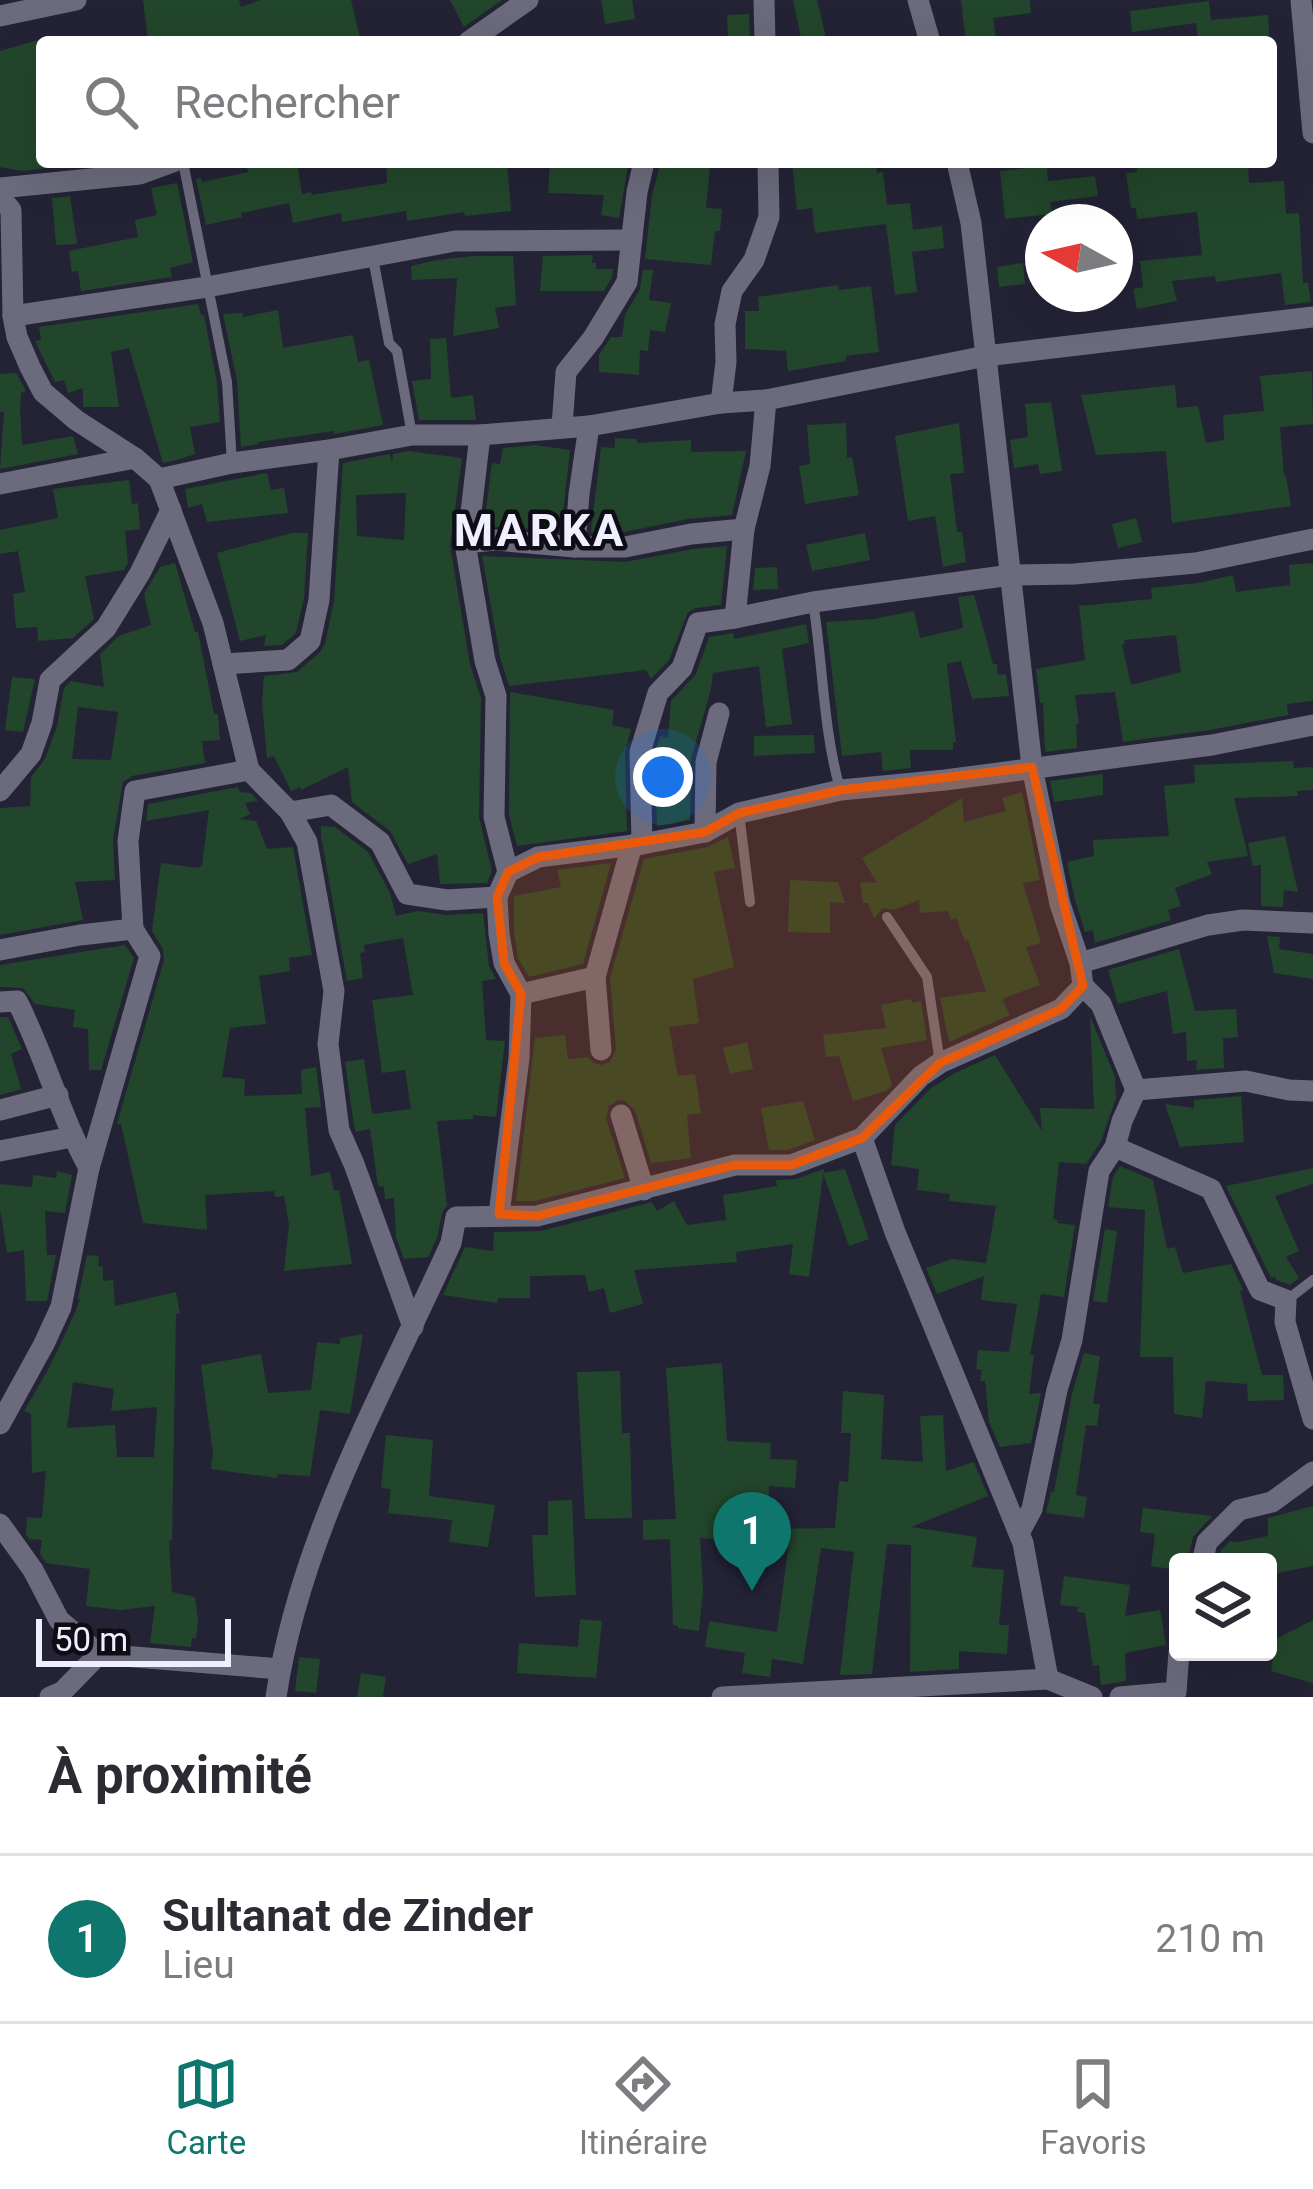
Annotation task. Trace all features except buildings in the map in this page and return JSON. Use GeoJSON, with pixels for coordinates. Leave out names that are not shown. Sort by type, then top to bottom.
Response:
{"type":"FeatureCollection","features":[{"type":"Feature","properties":{"kind":"street"},"geometry":{"type":"LineString","coordinates":[[0,16],[76,0]]}},
{"type":"Feature","properties":{"kind":"street"},"geometry":{"type":"LineString","coordinates":[[477,36],[528,0]]}},
{"type":"Feature","properties":{"kind":"street"},"geometry":{"type":"LineString","coordinates":[[764,0],[765,36]]}},
{"type":"Feature","properties":{"kind":"street"},"geometry":{"type":"LineString","coordinates":[[918,0],[928,36]]}},
{"type":"Feature","properties":{"kind":"street"},"geometry":{"type":"LineString","coordinates":[[1301,0],[1313,133]]}},
{"type":"Feature","properties":{"kind":"street"},"geometry":{"type":"LineString","coordinates":[[0,188],[140,174],[156,168]]}},
{"type":"Feature","properties":{"kind":"street"},"geometry":{"type":"LineString","coordinates":[[562,426],[566,372],[627,282],[643,168]]}},
{"type":"Feature","properties":{"kind":"street"},"geometry":{"type":"LineString","coordinates":[[722,403],[725,324],[732,291],[754,260],[769,217],[768,168]]}},
{"type":"Feature","properties":{"kind":"street"},"geometry":{"type":"LineString","coordinates":[[958,168],[970,223],[1032,767],[1060,904],[1082,975],[1101,1004],[1136,1090],[1115,1147],[1099,1171],[1072,1340],[1032,1509],[1019,1533]]}},
{"type":"Feature","properties":{"kind":"street"},"geometry":{"type":"LineString","coordinates":[[0,197],[11,210],[6,285],[17,337],[43,392],[159,479],[213,623],[249,770],[290,812],[307,842],[334,991],[328,1044],[339,1130],[413,1327]]}},
{"type":"Feature","properties":{"kind":"street"},"geometry":{"type":"LineString","coordinates":[[13,316],[207,287],[455,241],[632,240]]}},
{"type":"Feature","properties":{"kind":"street"},"geometry":{"type":"LineString","coordinates":[[159,479],[412,435],[589,426],[766,400],[986,356],[1313,317]]}},
{"type":"Feature","properties":{"kind":"street"},"geometry":{"type":"LineString","coordinates":[[736,618],[744,530],[760,466],[766,400]]}},
{"type":"Feature","properties":{"kind":"street"},"geometry":{"type":"LineString","coordinates":[[574,547],[589,426]]}},
{"type":"Feature","properties":{"kind":"street"},"geometry":{"type":"LineString","coordinates":[[480,435],[465,543],[485,661],[496,697],[494,818],[508,872]]}},
{"type":"Feature","properties":{"kind":"street"},"geometry":{"type":"LineString","coordinates":[[223,664],[288,660],[310,641],[319,600],[329,450]]}},
{"type":"Feature","properties":{"kind":"street"},"geometry":{"type":"LineString","coordinates":[[0,484],[135,458]]}},
{"type":"Feature","properties":{"kind":"street"},"geometry":{"type":"LineString","coordinates":[[0,791],[31,754],[50,680],[106,628],[171,509]]}},
{"type":"Feature","properties":{"kind":"street"},"geometry":{"type":"LineString","coordinates":[[465,543],[495,540],[625,547],[744,530]]}},
{"type":"Feature","properties":{"kind":"street"},"geometry":{"type":"LineString","coordinates":[[601,1050],[595,977],[637,845],[640,752],[658,693],[682,668],[698,623],[1011,575],[1196,563],[1313,539]]}},
{"type":"Feature","properties":{"kind":"street"},"geometry":{"type":"LineString","coordinates":[[704,832],[706,762],[719,712]]}},
{"type":"Feature","properties":{"kind":"street"},"geometry":{"type":"LineString","coordinates":[[499,1214],[519,1058],[521,994],[504,962],[497,897],[508,872],[538,856],[704,832],[740,813],[841,790],[1212,745],[1313,725]]}},
{"type":"Feature","properties":{"kind":"street"},"geometry":{"type":"LineString","coordinates":[[0,1424],[61,1307],[89,1168],[150,956],[133,929],[128,842],[135,791],[249,770]]}},
{"type":"Feature","properties":{"kind":"street"},"geometry":{"type":"LineString","coordinates":[[290,812],[332,805],[380,842],[407,894],[447,900],[497,897]]}},
{"type":"Feature","properties":{"kind":"street"},"geometry":{"type":"LineString","coordinates":[[275,1697],[308,1569],[366,1424],[451,1243],[456,1217],[537,1216],[735,1166],[791,1165],[862,1138],[920,1076],[940,1063],[1061,1010],[1082,975],[1208,925],[1243,920],[1313,923]]}},
{"type":"Feature","properties":{"kind":"street"},"geometry":{"type":"LineString","coordinates":[[0,950],[133,929]]}},
{"type":"Feature","properties":{"kind":"street"},"geometry":{"type":"LineString","coordinates":[[521,994],[595,977]]}},
{"type":"Feature","properties":{"kind":"street"},"geometry":{"type":"LineString","coordinates":[[0,1002],[17,1001],[89,1168]]}},
{"type":"Feature","properties":{"kind":"street"},"geometry":{"type":"LineString","coordinates":[[1136,1090],[1246,1081],[1313,1091]]}},
{"type":"Feature","properties":{"kind":"street"},"geometry":{"type":"LineString","coordinates":[[0,1110],[58,1095]]}},
{"type":"Feature","properties":{"kind":"street"},"geometry":{"type":"LineString","coordinates":[[621,1115],[644,1190]]}},
{"type":"Feature","properties":{"kind":"street"},"geometry":{"type":"LineString","coordinates":[[0,1151],[72,1137]]}},
{"type":"Feature","properties":{"kind":"street"},"geometry":{"type":"LineString","coordinates":[[862,1138],[895,1232],[1023,1543],[1048,1679]]}},
{"type":"Feature","properties":{"kind":"street"},"geometry":{"type":"LineString","coordinates":[[1115,1147],[1211,1189],[1261,1290],[1286,1300],[1286,1322],[1313,1419]]}},
{"type":"Feature","properties":{"kind":"street"},"geometry":{"type":"LineString","coordinates":[[1204,1553],[1207,1543],[1239,1510],[1272,1502],[1313,1472]]}},
{"type":"Feature","properties":{"kind":"street"},"geometry":{"type":"LineString","coordinates":[[0,1524],[33,1570],[59,1620],[99,1654],[280,1669]]}},
{"type":"Feature","properties":{"kind":"street"},"geometry":{"type":"LineString","coordinates":[[50,1697],[62,1692],[99,1654]]}},
{"type":"Feature","properties":{"kind":"street"},"geometry":{"type":"LineString","coordinates":[[1120,1697],[1178,1694],[1179,1661]]}},
{"type":"Feature","properties":{"kind":"street"},"geometry":{"type":"LineString","coordinates":[[722,1697],[1048,1679],[1092,1697]]}},
{"type":"Feature","properties":{"kind":"lane"},"geometry":{"type":"LineString","coordinates":[[184,168],[226,382],[232,463]]}},
{"type":"Feature","properties":{"kind":"lane"},"geometry":{"type":"LineString","coordinates":[[373,258],[388,343],[397,350],[412,435]]}},
{"type":"Feature","properties":{"kind":"lane"},"geometry":{"type":"LineString","coordinates":[[813,602],[831,757],[841,790]]}},
{"type":"Feature","properties":{"kind":"lane"},"geometry":{"type":"LineString","coordinates":[[740,813],[750,902]]}},
{"type":"Feature","properties":{"kind":"lane"},"geometry":{"type":"LineString","coordinates":[[887,917],[927,977],[940,1063]]}},
{"type":"Feature","properties":{"kind":"lane"},"geometry":{"type":"LineString","coordinates":[[1286,1300],[1313,1280]]}},
{"type":"Feature","properties":{"kind":"highlighted area"},"geometry":{"type":"Polygon","coordinates":[[[1032,767],[1083,986],[1061,1009],[940,1063],[862,1138],[791,1165],[735,1165],[537,1216],[499,1214],[521,994],[504,963],[497,897],[508,872],[538,857],[705,832],[739,813],[841,790],[1032,767]]]}},
{"type":"Feature","properties":{"kind":"place","name":"Sultanat de Zinder"},"geometry":{"type":"Point","coordinates":[752,1591]}},
{"type":"Feature","properties":{"kind":"district","name":"MARKA"},"geometry":{"type":"Point","coordinates":[540,530]}}]}
